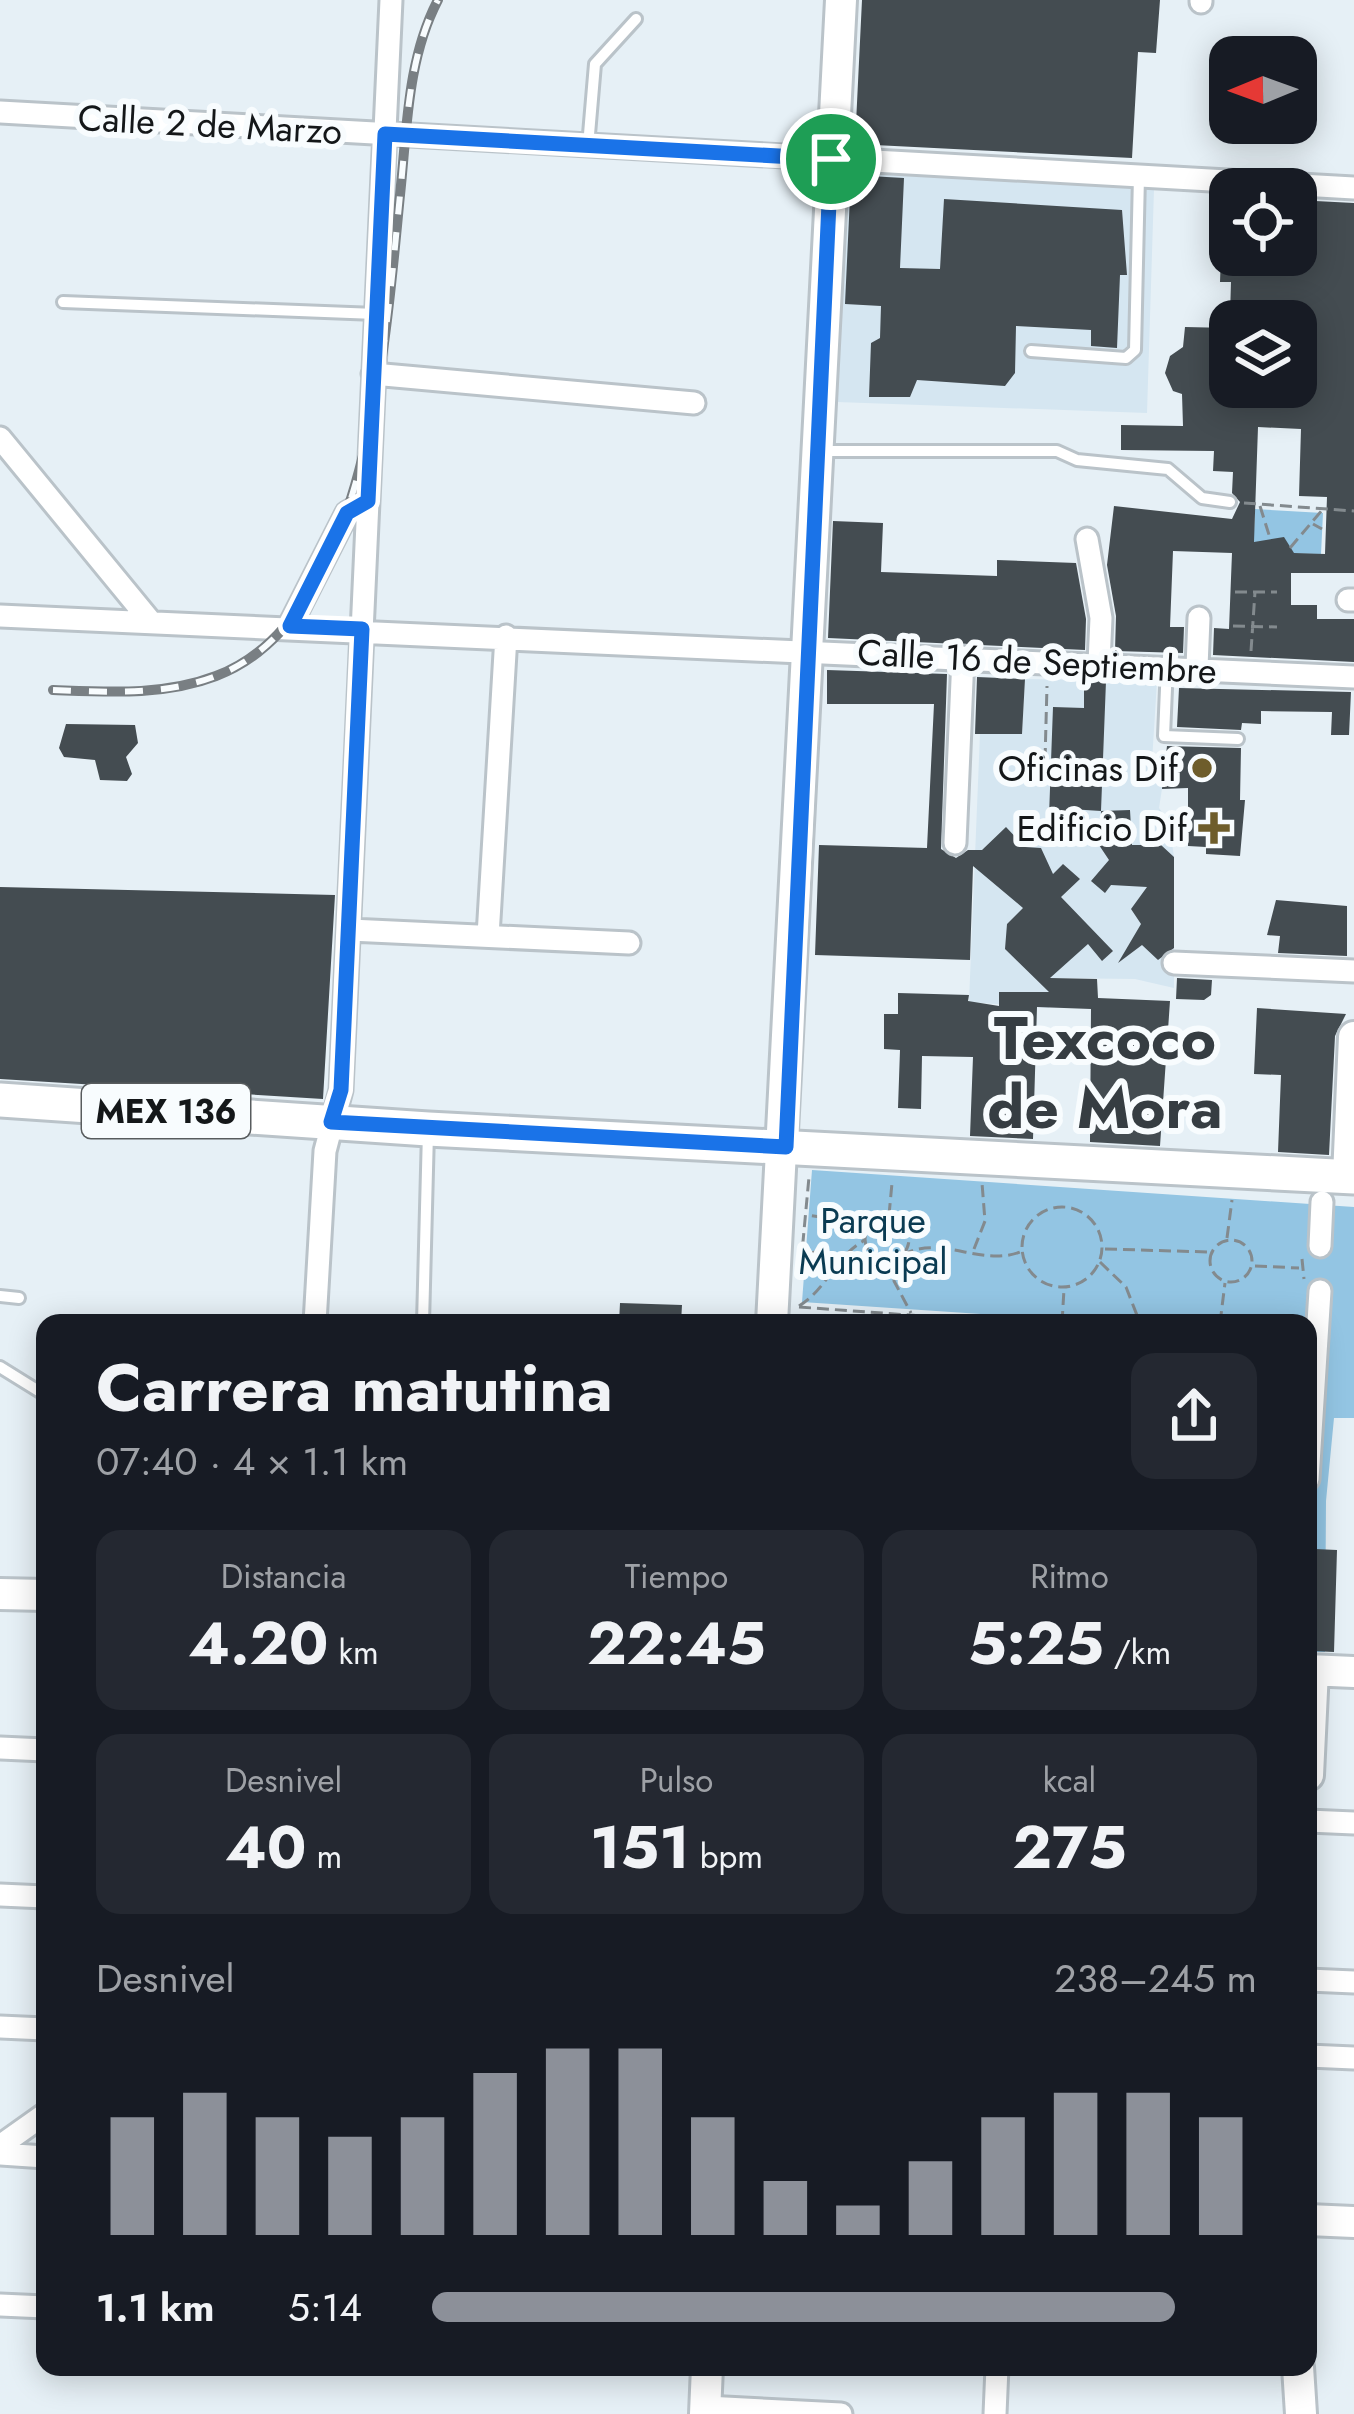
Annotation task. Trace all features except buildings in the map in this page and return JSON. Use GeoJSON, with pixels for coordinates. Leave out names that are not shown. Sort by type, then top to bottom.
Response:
{"type":"FeatureCollection","features":[{"type":"Feature","properties":{"kind":"main road","name":"MEX 136"},"geometry":{"type":"LineString","coordinates":[[0,1100],[798,1157],[984,1159],[1351,1177]]}},
{"type":"Feature","properties":{"kind":"street"},"geometry":{"type":"LineString","coordinates":[[316,1314],[325,1150],[341,1090],[392,0]]}},
{"type":"Feature","properties":{"kind":"street"},"geometry":{"type":"LineString","coordinates":[[785,1314],[798,1157],[810,651],[842,0]]}},
{"type":"Feature","properties":{"kind":"street","name":"Calle 2 de Marzo"},"geometry":{"type":"LineString","coordinates":[[0,112],[1354,188]]}},
{"type":"Feature","properties":{"kind":"street"},"geometry":{"type":"LineString","coordinates":[[373,374],[694,403]]}},
{"type":"Feature","properties":{"kind":"street"},"geometry":{"type":"LineString","coordinates":[[0,438],[151,622]]}},
{"type":"Feature","properties":{"kind":"street"},"geometry":{"type":"LineString","coordinates":[[290,626],[347,513],[368,501]]}},
{"type":"Feature","properties":{"kind":"street"},"geometry":{"type":"LineString","coordinates":[[1087,539],[1101,618],[1099,663]]}},
{"type":"Feature","properties":{"kind":"street","name":"Calle 16 de Septiembre"},"geometry":{"type":"LineString","coordinates":[[0,616],[1354,677]]}},
{"type":"Feature","properties":{"kind":"street"},"geometry":{"type":"LineString","coordinates":[[1197,667],[1199,618]]}},
{"type":"Feature","properties":{"kind":"street"},"geometry":{"type":"LineString","coordinates":[[488,936],[506,637]]}},
{"type":"Feature","properties":{"kind":"street"},"geometry":{"type":"LineString","coordinates":[[955,843],[963,657]]}},
{"type":"Feature","properties":{"kind":"street"},"geometry":{"type":"LineString","coordinates":[[350,930],[629,943]]}},
{"type":"Feature","properties":{"kind":"street"},"geometry":{"type":"LineString","coordinates":[[1174,963],[1354,971]]}},
{"type":"Feature","properties":{"kind":"street"},"geometry":{"type":"LineString","coordinates":[[1351,1177],[1354,1037]]}},
{"type":"Feature","properties":{"kind":"street"},"geometry":{"type":"LineString","coordinates":[[1320,1246],[1322,1202]]}},
{"type":"Feature","properties":{"kind":"street"},"geometry":{"type":"LineString","coordinates":[[1317,1339],[1320,1292]]}},
{"type":"Feature","properties":{"kind":"street"},"geometry":{"type":"LineString","coordinates":[[0,1594],[36,1595]]}},
{"type":"Feature","properties":{"kind":"street"},"geometry":{"type":"LineString","coordinates":[[1317,1670],[1354,1672]]}},
{"type":"Feature","properties":{"kind":"street"},"geometry":{"type":"LineString","coordinates":[[0,1748],[36,1750]]}},
{"type":"Feature","properties":{"kind":"street"},"geometry":{"type":"LineString","coordinates":[[1317,1821],[1354,1823]]}},
{"type":"Feature","properties":{"kind":"street"},"geometry":{"type":"LineString","coordinates":[[0,1895],[36,1897]]}},
{"type":"Feature","properties":{"kind":"street"},"geometry":{"type":"LineString","coordinates":[[1317,1980],[1354,1982]]}},
{"type":"Feature","properties":{"kind":"street"},"geometry":{"type":"LineString","coordinates":[[0,2027],[36,2029]]}},
{"type":"Feature","properties":{"kind":"street"},"geometry":{"type":"LineString","coordinates":[[1317,2056],[1354,2058]]}},
{"type":"Feature","properties":{"kind":"street"},"geometry":{"type":"LineString","coordinates":[[0,2150],[36,2121]]}},
{"type":"Feature","properties":{"kind":"street"},"geometry":{"type":"LineString","coordinates":[[0,2150],[36,2155]]}},
{"type":"Feature","properties":{"kind":"street"},"geometry":{"type":"LineString","coordinates":[[1317,2220],[1354,2222]]}},
{"type":"Feature","properties":{"kind":"street"},"geometry":{"type":"LineString","coordinates":[[0,2305],[36,2307]]}},
{"type":"Feature","properties":{"kind":"street"},"geometry":{"type":"LineString","coordinates":[[707,2376],[705,2410],[841,2414]]}},
{"type":"Feature","properties":{"kind":"street"},"geometry":{"type":"LineString","coordinates":[[995,2414],[997,2376]]}},
{"type":"Feature","properties":{"kind":"street"},"geometry":{"type":"LineString","coordinates":[[1298,2376],[1300,2414]]}},
{"type":"Feature","properties":{"kind":"lane"},"geometry":{"type":"LineString","coordinates":[[588,146],[595,64],[636,19]]}},
{"type":"Feature","properties":{"kind":"lane"},"geometry":{"type":"LineString","coordinates":[[1031,351],[1126,358],[1135,350],[1139,176]]}},
{"type":"Feature","properties":{"kind":"lane"},"geometry":{"type":"LineString","coordinates":[[63,302],[376,314]]}},
{"type":"Feature","properties":{"kind":"lane"},"geometry":{"type":"LineString","coordinates":[[818,452],[1057,451],[1077,460],[1168,469],[1202,498],[1230,502]]}},
{"type":"Feature","properties":{"kind":"lane"},"geometry":{"type":"LineString","coordinates":[[1167,665],[1164,736],[1238,739]]}},
{"type":"Feature","properties":{"kind":"lane"},"geometry":{"type":"LineString","coordinates":[[423,1314],[428,1129]]}},
{"type":"Feature","properties":{"kind":"lane"},"geometry":{"type":"LineString","coordinates":[[0,1296],[19,1298]]}},
{"type":"Feature","properties":{"kind":"lane"},"geometry":{"type":"LineString","coordinates":[[0,1367],[36,1389]]}},
{"type":"Feature","properties":{"kind":"path"},"geometry":{"type":"LineString","coordinates":[[1230,502],[1354,511]]}},
{"type":"Feature","properties":{"kind":"path"},"geometry":{"type":"LineString","coordinates":[[1259,504],[1270,538]]}},
{"type":"Feature","properties":{"kind":"path"},"geometry":{"type":"LineString","coordinates":[[1290,548],[1323,509]]}},
{"type":"Feature","properties":{"kind":"path"},"geometry":{"type":"LineString","coordinates":[[1311,523],[1322,529]]}},
{"type":"Feature","properties":{"kind":"path"},"geometry":{"type":"LineString","coordinates":[[1235,592],[1277,592]]}},
{"type":"Feature","properties":{"kind":"path"},"geometry":{"type":"LineString","coordinates":[[1250,670],[1255,592]]}},
{"type":"Feature","properties":{"kind":"path"},"geometry":{"type":"LineString","coordinates":[[1233,626],[1277,627]]}},
{"type":"Feature","properties":{"kind":"path"},"geometry":{"type":"LineString","coordinates":[[1045,760],[1048,661]]}},
{"type":"Feature","properties":{"kind":"path"},"geometry":{"type":"LineString","coordinates":[[798,1157],[806,1215],[801,1272]]}},
{"type":"Feature","properties":{"kind":"path"},"geometry":{"type":"LineString","coordinates":[[972,1251],[985,1220],[984,1159]]}},
{"type":"Feature","properties":{"kind":"path"},"geometry":{"type":"LineString","coordinates":[[889,1216],[893,1172]]}},
{"type":"Feature","properties":{"kind":"path"},"geometry":{"type":"LineString","coordinates":[[1211,1253],[1226,1240],[1232,1196]]}},
{"type":"Feature","properties":{"kind":"path"},"geometry":{"type":"LineString","coordinates":[[1063,1207],[1085,1213],[1095,1222],[1103,1249],[1100,1262],[1085,1280],[1064,1288],[1034,1275],[1022,1252],[1028,1223],[1046,1210],[1063,1207]]}},
{"type":"Feature","properties":{"kind":"path"},"geometry":{"type":"LineString","coordinates":[[806,1215],[848,1221],[874,1256],[894,1259],[914,1249],[972,1251],[990,1260],[1022,1252]]}},
{"type":"Feature","properties":{"kind":"path"},"geometry":{"type":"LineString","coordinates":[[786,1314],[826,1282],[836,1259],[865,1240],[869,1226],[889,1216]]}},
{"type":"Feature","properties":{"kind":"path"},"geometry":{"type":"LineString","coordinates":[[889,1216],[902,1222],[909,1236],[901,1256]]}},
{"type":"Feature","properties":{"kind":"path"},"geometry":{"type":"LineString","coordinates":[[1211,1253],[1214,1273],[1225,1281],[1244,1277],[1251,1266],[1246,1246],[1226,1240]]}},
{"type":"Feature","properties":{"kind":"path"},"geometry":{"type":"LineString","coordinates":[[1103,1249],[1188,1248],[1211,1253]]}},
{"type":"Feature","properties":{"kind":"path"},"geometry":{"type":"LineString","coordinates":[[802,1255],[820,1251],[836,1259]]}},
{"type":"Feature","properties":{"kind":"path"},"geometry":{"type":"LineString","coordinates":[[894,1259],[894,1281],[911,1312]]}},
{"type":"Feature","properties":{"kind":"path"},"geometry":{"type":"LineString","coordinates":[[1100,1262],[1126,1287],[1136,1314]]}},
{"type":"Feature","properties":{"kind":"path"},"geometry":{"type":"LineString","coordinates":[[1251,1266],[1301,1268]]}},
{"type":"Feature","properties":{"kind":"path"},"geometry":{"type":"LineString","coordinates":[[1221,1314],[1225,1281]]}},
{"type":"Feature","properties":{"kind":"path"},"geometry":{"type":"LineString","coordinates":[[1062,1314],[1064,1288]]}},
{"type":"Feature","properties":{"kind":"path"},"geometry":{"type":"LineString","coordinates":[[786,1314],[799,1289]]}},
{"type":"Feature","properties":{"kind":"path"},"geometry":{"type":"LineString","coordinates":[[827,1314],[930,1314]]}},
{"type":"Feature","properties":{"kind":"shaded area"},"geometry":{"type":"Polygon","coordinates":[[[847,166],[1154,189],[1147,413],[837,402],[847,166]]]}},
{"type":"Feature","properties":{"kind":"shaded area"},"geometry":{"type":"Polygon","coordinates":[[[1025,679],[1157,681],[1151,778],[1163,782],[1159,808],[1169,822],[1174,857],[1174,988],[1135,979],[1050,978],[1049,1008],[969,1002],[980,734],[1022,734],[1025,679]]]}},
{"type":"Feature","properties":{"kind":"green space"},"geometry":{"type":"Polygon","coordinates":[[[1255,509],[1323,513],[1321,554],[1253,553],[1255,509]]]}},
{"type":"Feature","properties":{"kind":"green space","name":"Parque Municipal"},"geometry":{"type":"Polygon","coordinates":[[[812,1170],[1354,1207],[1354,1418],[1334,1418],[1326,1501],[1325,1652],[1317,1652],[1317,1314],[980,1314],[802,1302],[812,1170]]]}},
{"type":"Feature","properties":{"kind":"railway"},"geometry":{"type":"LineString","coordinates":[[53,690],[156,690],[216,676],[268,644],[308,596],[338,535],[376,393],[410,95],[420,46],[438,0]]}},
{"type":"Feature","properties":{"kind":"place","name":"Oficinas Dif"},"geometry":{"type":"Point","coordinates":[1202,768]}},
{"type":"Feature","properties":{"kind":"place","name":"Edificio Dif"},"geometry":{"type":"Point","coordinates":[1214,828]}},
{"type":"Feature","properties":{"kind":"district","name":"Texcoco de Mora"},"geometry":{"type":"Point","coordinates":[1105,1072]}},
{"type":"Feature","properties":{"kind":"route"},"geometry":{"type":"LineString","coordinates":[[385,134],[831,159],[786,1147],[331,1122],[341,1090],[362,629],[290,626],[324,567],[347,513],[355,504],[368,501],[385,134]]}}]}
